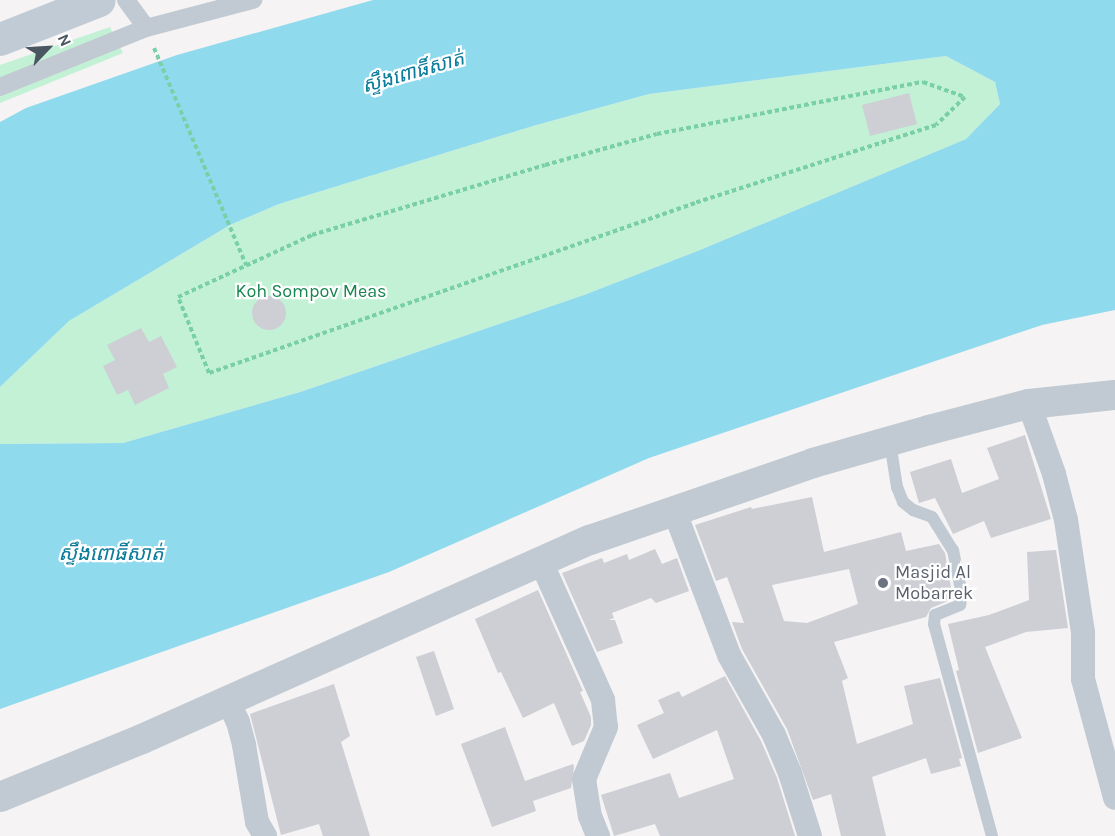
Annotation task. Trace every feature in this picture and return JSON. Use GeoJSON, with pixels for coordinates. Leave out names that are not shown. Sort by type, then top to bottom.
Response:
{"type":"FeatureCollection","features":[{"type":"Feature","properties":{"kind":"main road"},"geometry":{"type":"LineString","coordinates":[[0,39],[99,0]]}},
{"type":"Feature","properties":{"kind":"street"},"geometry":{"type":"LineString","coordinates":[[126,0],[146,28]]}},
{"type":"Feature","properties":{"kind":"street"},"geometry":{"type":"LineString","coordinates":[[0,87],[146,28],[253,0]]}},
{"type":"Feature","properties":{"kind":"street"},"geometry":{"type":"LineString","coordinates":[[0,797],[542,564],[590,540],[813,463],[890,441],[1029,404],[1115,395]]}},
{"type":"Feature","properties":{"kind":"street"},"geometry":{"type":"LineString","coordinates":[[1029,404],[1054,474],[1066,520],[1083,633],[1083,679],[1115,798]]}},
{"type":"Feature","properties":{"kind":"street"},"geometry":{"type":"LineString","coordinates":[[674,510],[729,655],[778,744],[810,836]]}},
{"type":"Feature","properties":{"kind":"street"},"geometry":{"type":"LineString","coordinates":[[542,564],[603,700],[606,727],[584,779],[590,816],[598,836]]}},
{"type":"Feature","properties":{"kind":"street"},"geometry":{"type":"LineString","coordinates":[[228,700],[238,722],[244,745],[257,822],[265,836]]}},
{"type":"Feature","properties":{"kind":"lane"},"geometry":{"type":"LineString","coordinates":[[890,441],[897,487],[903,502],[913,510],[932,517],[953,550],[962,595],[960,605],[935,615],[934,624],[992,836]]}},
{"type":"Feature","properties":{"kind":"path"},"geometry":{"type":"LineString","coordinates":[[153,45],[246,265]]}},
{"type":"Feature","properties":{"kind":"path"},"geometry":{"type":"LineString","coordinates":[[923,82],[965,97],[936,125],[695,203],[209,373],[178,297],[246,265],[312,235],[657,134],[923,82]]}},
{"type":"Feature","properties":{"kind":"green space"},"geometry":{"type":"Polygon","coordinates":[[[110,27],[123,53],[0,103],[0,65],[110,27]]]}},
{"type":"Feature","properties":{"kind":"green space","name":"Koh Sompov Meas"},"geometry":{"type":"Polygon","coordinates":[[[946,56],[995,82],[1000,104],[966,139],[700,250],[584,295],[300,392],[123,443],[0,444],[0,387],[69,321],[230,225],[279,204],[533,126],[649,94],[946,56]]]}},
{"type":"Feature","properties":{"kind":"water","name":"ស្ទឹងពោធិ៍សាត់"},"geometry":{"type":"Polygon","coordinates":[[[373,0],[1115,0],[1115,310],[1042,325],[649,458],[389,572],[0,709],[0,444],[123,443],[300,392],[350,375],[584,295],[700,250],[966,139],[1000,104],[995,82],[946,56],[649,94],[533,126],[279,204],[230,225],[69,321],[0,387],[0,122],[26,108],[177,55],[373,0]]]}},
{"type":"Feature","properties":{"kind":"building"},"geometry":{"type":"Polygon","coordinates":[[[909,93],[917,124],[870,136],[862,105],[909,93]]]}},
{"type":"Feature","properties":{"kind":"building"},"geometry":{"type":"Polygon","coordinates":[[[269,296],[281,301],[286,313],[281,325],[269,330],[257,325],[252,313],[257,301],[269,296]]]}},
{"type":"Feature","properties":{"kind":"building"},"geometry":{"type":"Polygon","coordinates":[[[141,328],[149,342],[161,336],[177,367],[163,374],[169,388],[135,405],[128,390],[117,395],[103,366],[115,360],[107,345],[141,328]]]}},
{"type":"Feature","properties":{"kind":"building"},"geometry":{"type":"Polygon","coordinates":[[[1025,435],[1051,519],[991,538],[984,521],[953,534],[935,498],[919,503],[910,472],[951,459],[962,493],[999,479],[987,448],[1025,435]]]}},
{"type":"Feature","properties":{"kind":"building"},"geometry":{"type":"Polygon","coordinates":[[[812,497],[824,552],[901,532],[906,551],[939,544],[945,553],[953,599],[931,608],[926,617],[834,642],[848,678],[842,681],[857,744],[913,724],[904,686],[940,678],[962,758],[959,759],[961,766],[931,774],[926,758],[872,777],[886,836],[841,836],[831,794],[813,800],[787,729],[742,649],[732,622],[744,623],[727,577],[716,581],[695,525],[751,507],[752,509],[812,497]],[[849,569],[772,585],[784,621],[807,623],[858,604],[849,569]]]}},
{"type":"Feature","properties":{"kind":"building"},"geometry":{"type":"Polygon","coordinates":[[[655,549],[662,564],[677,558],[689,591],[656,603],[651,598],[612,613],[614,618],[609,620],[615,620],[623,643],[597,652],[562,573],[602,558],[604,563],[627,554],[629,560],[655,549]]]}},
{"type":"Feature","properties":{"kind":"building"},"geometry":{"type":"Polygon","coordinates":[[[1056,550],[1068,628],[1026,632],[985,647],[1022,738],[978,753],[956,671],[959,670],[948,624],[989,615],[1029,600],[1027,552],[1056,550]]]}},
{"type":"Feature","properties":{"kind":"building"},"geometry":{"type":"Polygon","coordinates":[[[538,590],[583,691],[580,692],[591,717],[591,725],[584,741],[572,746],[554,703],[523,718],[501,672],[498,673],[475,619],[538,590]]]}},
{"type":"Feature","properties":{"kind":"building"},"geometry":{"type":"Polygon","coordinates":[[[434,651],[454,709],[436,716],[416,657],[434,651]]]}},
{"type":"Feature","properties":{"kind":"building"},"geometry":{"type":"Polygon","coordinates":[[[725,676],[761,741],[777,778],[795,836],[660,836],[655,824],[614,836],[601,795],[670,773],[679,798],[734,779],[717,730],[653,759],[637,725],[664,713],[658,700],[679,691],[682,697],[725,676]]]}},
{"type":"Feature","properties":{"kind":"building"},"geometry":{"type":"Polygon","coordinates":[[[334,684],[350,736],[341,742],[370,836],[323,836],[319,824],[281,835],[250,714],[334,684]]]}},
{"type":"Feature","properties":{"kind":"building"},"geometry":{"type":"Polygon","coordinates":[[[505,727],[525,781],[573,764],[574,767],[571,788],[533,801],[536,811],[492,827],[461,744],[505,727]]]}},
{"type":"Feature","properties":{"kind":"place","name":"Masjid Al Mobarrek"},"geometry":{"type":"Point","coordinates":[883,583]}}]}
